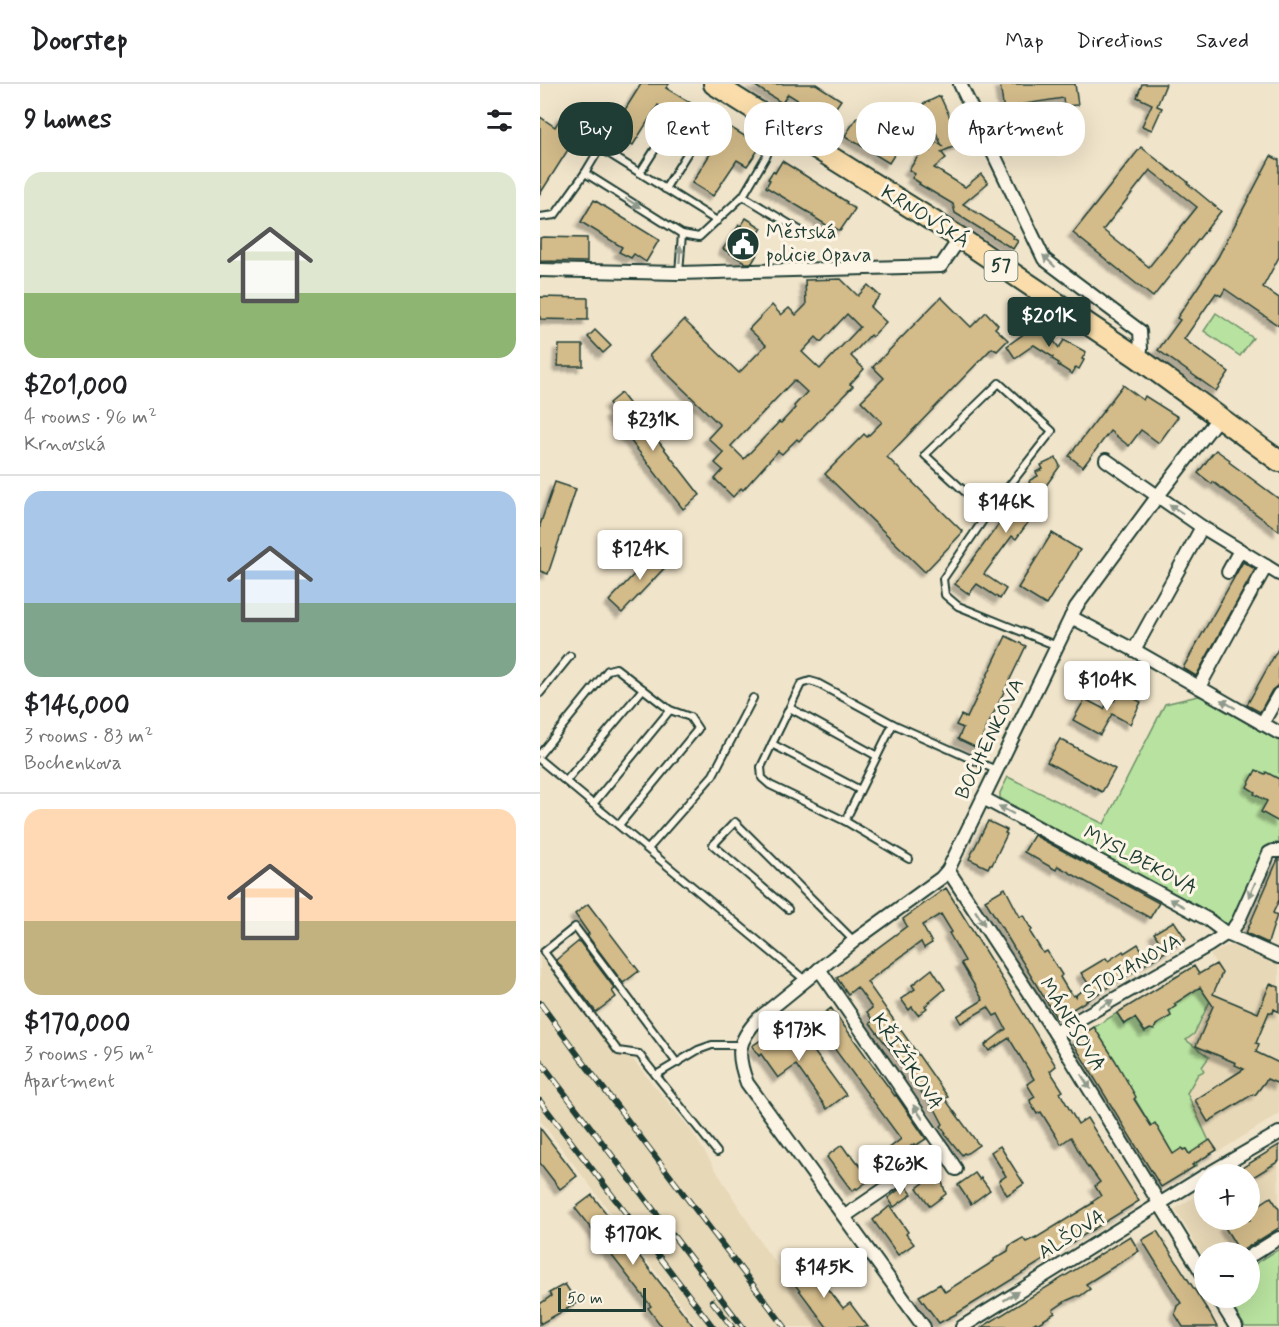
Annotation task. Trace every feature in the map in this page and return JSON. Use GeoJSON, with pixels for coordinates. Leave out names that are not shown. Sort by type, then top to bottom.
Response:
{"type":"FeatureCollection","features":[{"type":"Feature","properties":{"kind":"main road","name":"KRNOVSKÁ"},"geometry":{"type":"LineString","coordinates":[[714,84],[960,238],[1137,357],[1279,461]]}},
{"type":"Feature","properties":{"kind":"street"},"geometry":{"type":"LineString","coordinates":[[960,84],[1044,260],[1140,331],[1141,350],[1137,357]]}},
{"type":"Feature","properties":{"kind":"street"},"geometry":{"type":"LineString","coordinates":[[540,270],[679,273],[941,266],[960,238]]}},
{"type":"Feature","properties":{"kind":"street","name":"BOCHENKOVA"},"geometry":{"type":"LineString","coordinates":[[741,1044],[747,1031],[758,1019],[854,941],[941,878],[948,870],[1076,607],[1157,496],[1219,417]]}},
{"type":"Feature","properties":{"kind":"street"},"geometry":{"type":"LineString","coordinates":[[1106,460],[1202,527],[1279,574]]}},
{"type":"Feature","properties":{"kind":"street"},"geometry":{"type":"LineString","coordinates":[[1134,650],[1202,527]]}},
{"type":"Feature","properties":{"kind":"street"},"geometry":{"type":"LineString","coordinates":[[1228,572],[1240,550]]}},
{"type":"Feature","properties":{"kind":"street"},"geometry":{"type":"LineString","coordinates":[[1199,687],[1266,566]]}},
{"type":"Feature","properties":{"kind":"street"},"geometry":{"type":"LineString","coordinates":[[1071,617],[1134,650],[1279,733]]}},
{"type":"Feature","properties":{"kind":"street"},"geometry":{"type":"LineString","coordinates":[[1262,724],[1279,694]]}},
{"type":"Feature","properties":{"kind":"street","name":"MYSLBEKOVA"},"geometry":{"type":"LineString","coordinates":[[983,798],[1207,919],[1227,934],[1279,957]]}},
{"type":"Feature","properties":{"kind":"street"},"geometry":{"type":"LineString","coordinates":[[1227,934],[1236,926],[1269,853],[1279,851]]}},
{"type":"Feature","properties":{"kind":"street","name":"MÁNESOVA"},"geometry":{"type":"LineString","coordinates":[[948,870],[1055,1033],[1194,1259]]}},
{"type":"Feature","properties":{"kind":"street","name":"STOJANOVA"},"geometry":{"type":"LineString","coordinates":[[1055,1033],[1227,934]]}},
{"type":"Feature","properties":{"kind":"street","name":"KŘIŽÍKOVA"},"geometry":{"type":"LineString","coordinates":[[819,969],[956,1169]]}},
{"type":"Feature","properties":{"kind":"street"},"geometry":{"type":"LineString","coordinates":[[741,1044],[740,1057],[747,1083],[924,1327]]}},
{"type":"Feature","properties":{"kind":"street","name":"ALŠOVA"},"geometry":{"type":"LineString","coordinates":[[1225,1164],[1279,1133]]}},
{"type":"Feature","properties":{"kind":"street"},"geometry":{"type":"LineString","coordinates":[[845,1216],[943,1149]]}},
{"type":"Feature","properties":{"kind":"street","name":"ALŠOVA"},"geometry":{"type":"LineString","coordinates":[[962,1327],[1194,1182]]}},
{"type":"Feature","properties":{"kind":"street"},"geometry":{"type":"LineString","coordinates":[[1260,1250],[1279,1238]]}},
{"type":"Feature","properties":{"kind":"street"},"geometry":{"type":"LineString","coordinates":[[1224,1308],[1236,1327]]}},
{"type":"Feature","properties":{"kind":"lane"},"geometry":{"type":"LineString","coordinates":[[540,217],[555,215],[600,148],[717,221]]}},
{"type":"Feature","properties":{"kind":"lane"},"geometry":{"type":"LineString","coordinates":[[639,173],[650,156]]}},
{"type":"Feature","properties":{"kind":"lane"},"geometry":{"type":"LineString","coordinates":[[665,189],[686,156]]}},
{"type":"Feature","properties":{"kind":"lane"},"geometry":{"type":"LineString","coordinates":[[585,173],[682,234],[699,237],[742,196],[766,156]]}},
{"type":"Feature","properties":{"kind":"lane"},"geometry":{"type":"LineString","coordinates":[[742,196],[806,234]]}},
{"type":"Feature","properties":{"kind":"lane"},"geometry":{"type":"LineString","coordinates":[[679,273],[682,234]]}},
{"type":"Feature","properties":{"kind":"lane"},"geometry":{"type":"LineString","coordinates":[[988,513],[925,455],[999,383],[1052,431],[988,513],[943,579],[945,595],[958,606],[1057,646]]}},
{"type":"Feature","properties":{"kind":"lane"},"geometry":{"type":"LineString","coordinates":[[540,693],[570,656]]}},
{"type":"Feature","properties":{"kind":"lane"},"geometry":{"type":"LineString","coordinates":[[540,754],[608,670],[616,668],[670,710],[690,717],[698,729],[619,825]]}},
{"type":"Feature","properties":{"kind":"lane"},"geometry":{"type":"LineString","coordinates":[[909,859],[845,821],[770,785],[762,778],[761,767],[801,684],[810,681],[817,683],[893,724],[997,770]]}},
{"type":"Feature","properties":{"kind":"lane"},"geometry":{"type":"LineString","coordinates":[[566,781],[643,689]]}},
{"type":"Feature","properties":{"kind":"lane"},"geometry":{"type":"LineString","coordinates":[[648,849],[713,776],[753,698]]}},
{"type":"Feature","properties":{"kind":"lane"},"geometry":{"type":"LineString","coordinates":[[790,708],[877,756]]}},
{"type":"Feature","properties":{"kind":"lane"},"geometry":{"type":"LineString","coordinates":[[593,804],[670,710]]}},
{"type":"Feature","properties":{"kind":"lane"},"geometry":{"type":"LineString","coordinates":[[845,821],[893,724]]}},
{"type":"Feature","properties":{"kind":"lane"},"geometry":{"type":"LineString","coordinates":[[772,744],[860,790]]}},
{"type":"Feature","properties":{"kind":"lane"},"geometry":{"type":"LineString","coordinates":[[540,759],[805,980]]}},
{"type":"Feature","properties":{"kind":"lane"},"geometry":{"type":"LineString","coordinates":[[788,909],[713,845],[735,822],[854,941]]}},
{"type":"Feature","properties":{"kind":"lane"},"geometry":{"type":"LineString","coordinates":[[677,1063],[574,927],[544,952],[618,1051],[639,1054],[717,1152]]}},
{"type":"Feature","properties":{"kind":"lane"},"geometry":{"type":"LineString","coordinates":[[656,1075],[698,1050],[712,1045],[741,1044]]}},
{"type":"Feature","properties":{"kind":"shaded area"},"geometry":{"type":"Polygon","coordinates":[[[1226,946],[1233,946],[1279,966],[1279,1114],[1218,1152],[1209,1141],[1187,1093],[1209,1057],[1185,1040],[1194,1034],[1222,973],[1210,955],[1226,946]]]}},
{"type":"Feature","properties":{"kind":"shaded area"},"geometry":{"type":"Polygon","coordinates":[[[540,947],[691,1130],[765,1249],[826,1327],[698,1327],[540,1120],[540,947]]]}},
{"type":"Feature","properties":{"kind":"shaded area"},"geometry":{"type":"Polygon","coordinates":[[[1278,1145],[1279,1229],[1258,1242],[1195,1242],[1175,1209],[1194,1197],[1194,1230],[1260,1230],[1260,1164],[1248,1164],[1278,1145]]]}},
{"type":"Feature","properties":{"kind":"green space"},"geometry":{"type":"Polygon","coordinates":[[[1216,313],[1253,338],[1240,356],[1204,331],[1216,313]]]}},
{"type":"Feature","properties":{"kind":"green space"},"geometry":{"type":"Polygon","coordinates":[[[1198,696],[1224,701],[1220,708],[1279,741],[1279,843],[1267,847],[1241,909],[1230,926],[1000,798],[1008,777],[1104,824],[1165,704],[1198,696]]]}},
{"type":"Feature","properties":{"kind":"green space"},"geometry":{"type":"Polygon","coordinates":[[[1177,976],[1189,994],[1203,985],[1202,990],[1210,1001],[1194,1034],[1186,1040],[1209,1057],[1202,1067],[1204,1071],[1198,1074],[1187,1093],[1209,1141],[1193,1167],[1185,1149],[1165,1161],[1154,1124],[1151,1126],[1093,1028],[1117,1013],[1124,1024],[1130,1021],[1123,1009],[1128,1007],[1144,1032],[1154,1028],[1171,1016],[1168,1011],[1175,1007],[1168,981],[1177,976]]]}},
{"type":"Feature","properties":{"kind":"green space"},"geometry":{"type":"Polygon","coordinates":[[[1279,1249],[1279,1327],[1245,1327],[1233,1308],[1260,1308],[1260,1261],[1279,1249]]]}},
{"type":"Feature","properties":{"kind":"building"},"geometry":{"type":"Polygon","coordinates":[[[641,84],[669,84],[666,88],[689,102],[645,102],[645,126],[633,145],[633,102],[630,102],[641,84]]]}},
{"type":"Feature","properties":{"kind":"building"},"geometry":{"type":"Polygon","coordinates":[[[752,84],[816,84],[841,100],[840,102],[801,102],[788,94],[780,102],[752,84]]]}},
{"type":"Feature","properties":{"kind":"building"},"geometry":{"type":"Polygon","coordinates":[[[1000,84],[1075,84],[1078,102],[1064,102],[1063,98],[1037,102],[1003,102],[1000,84]]]}},
{"type":"Feature","properties":{"kind":"building"},"geometry":{"type":"Polygon","coordinates":[[[1142,84],[1166,84],[1157,106],[1162,108],[1152,130],[1142,126],[1152,104],[1137,97],[1142,84]]]}},
{"type":"Feature","properties":{"kind":"building"},"geometry":{"type":"Polygon","coordinates":[[[940,96],[948,113],[948,149],[941,152],[946,158],[934,168],[965,187],[981,174],[988,183],[963,204],[1014,236],[1013,238],[1018,241],[1013,249],[955,213],[953,204],[912,178],[915,174],[909,170],[918,156],[936,156],[936,142],[942,146],[936,133],[936,102],[927,102],[940,96]]]}},
{"type":"Feature","properties":{"kind":"building"},"geometry":{"type":"Polygon","coordinates":[[[540,117],[555,127],[558,122],[558,156],[564,156],[540,194],[540,117]]]}},
{"type":"Feature","properties":{"kind":"building"},"geometry":{"type":"Polygon","coordinates":[[[856,119],[856,143],[845,136],[856,119]]]}},
{"type":"Feature","properties":{"kind":"building"},"geometry":{"type":"Polygon","coordinates":[[[732,128],[744,136],[744,156],[754,156],[747,166],[737,160],[713,196],[692,183],[709,156],[732,156],[732,128]]]}},
{"type":"Feature","properties":{"kind":"building"},"geometry":{"type":"Polygon","coordinates":[[[1141,147],[1188,182],[1221,211],[1153,297],[1073,233],[1141,147]],[[1150,170],[1103,230],[1149,267],[1197,207],[1150,170]]]}},
{"type":"Feature","properties":{"kind":"building"},"geometry":{"type":"Polygon","coordinates":[[[878,156],[893,156],[889,163],[878,156]]]}},
{"type":"Feature","properties":{"kind":"building"},"geometry":{"type":"Polygon","coordinates":[[[1271,156],[1279,160],[1279,257],[1263,287],[1279,298],[1279,326],[1225,289],[1221,296],[1216,293],[1184,339],[1229,372],[1216,391],[1158,350],[1180,320],[1177,318],[1218,257],[1271,156]]]}},
{"type":"Feature","properties":{"kind":"building"},"geometry":{"type":"Polygon","coordinates":[[[782,161],[855,209],[840,231],[832,226],[831,228],[766,187],[770,180],[768,179],[773,171],[775,173],[782,161]]]}},
{"type":"Feature","properties":{"kind":"building"},"geometry":{"type":"Polygon","coordinates":[[[594,200],[659,240],[646,262],[634,254],[631,258],[619,252],[622,247],[581,222],[594,200]]]}},
{"type":"Feature","properties":{"kind":"building"},"geometry":{"type":"Polygon","coordinates":[[[746,218],[762,228],[757,236],[760,238],[755,247],[759,251],[752,263],[746,263],[723,249],[746,218]]]}},
{"type":"Feature","properties":{"kind":"building"},"geometry":{"type":"Polygon","coordinates":[[[540,238],[587,238],[587,262],[540,261],[540,238]]]}},
{"type":"Feature","properties":{"kind":"building"},"geometry":{"type":"Polygon","coordinates":[[[841,279],[858,296],[868,285],[880,296],[870,307],[886,322],[872,337],[870,335],[851,356],[864,369],[850,384],[853,386],[799,441],[797,439],[782,454],[778,451],[743,490],[741,488],[733,497],[715,479],[723,470],[715,463],[724,453],[708,438],[720,425],[649,356],[684,320],[739,373],[766,345],[749,329],[772,305],[781,315],[789,308],[796,315],[806,305],[805,280],[841,279]],[[847,314],[821,342],[816,337],[802,352],[820,369],[860,327],[847,314]],[[794,380],[731,446],[744,459],[779,422],[781,423],[807,392],[794,380]]]}},
{"type":"Feature","properties":{"kind":"building"},"geometry":{"type":"Polygon","coordinates":[[[540,297],[588,298],[588,320],[540,319],[540,297]]]}},
{"type":"Feature","properties":{"kind":"building"},"geometry":{"type":"Polygon","coordinates":[[[941,297],[971,327],[986,312],[998,325],[995,328],[1008,340],[997,351],[992,348],[887,457],[963,532],[925,572],[825,474],[864,434],[867,437],[882,422],[861,401],[884,378],[873,367],[941,297]]]}},
{"type":"Feature","properties":{"kind":"building"},"geometry":{"type":"Polygon","coordinates":[[[1040,322],[1059,348],[1064,340],[1086,352],[1079,369],[1076,367],[1072,374],[1058,365],[1059,363],[1052,359],[1053,357],[1034,345],[1015,358],[1007,346],[1040,322]]]}},
{"type":"Feature","properties":{"kind":"building"},"geometry":{"type":"Polygon","coordinates":[[[595,330],[611,346],[603,353],[588,337],[595,330]]]}},
{"type":"Feature","properties":{"kind":"building"},"geometry":{"type":"Polygon","coordinates":[[[559,345],[583,345],[583,366],[558,366],[559,345]]]}},
{"type":"Feature","properties":{"kind":"building"},"geometry":{"type":"Polygon","coordinates":[[[1123,385],[1143,400],[1145,396],[1178,417],[1159,443],[1141,430],[1129,446],[1110,431],[1083,467],[1069,456],[1123,385]]]}},
{"type":"Feature","properties":{"kind":"building"},"geometry":{"type":"Polygon","coordinates":[[[621,393],[700,495],[683,509],[610,414],[615,411],[609,403],[621,393]]]}},
{"type":"Feature","properties":{"kind":"building"},"geometry":{"type":"Polygon","coordinates":[[[1216,450],[1279,499],[1279,531],[1198,473],[1216,450]]]}},
{"type":"Feature","properties":{"kind":"building"},"geometry":{"type":"Polygon","coordinates":[[[1056,458],[1060,466],[1035,501],[1041,505],[1016,539],[1012,536],[984,574],[1006,589],[1000,599],[977,584],[969,594],[955,584],[1014,503],[1021,500],[1019,495],[1026,492],[1024,488],[1031,485],[1030,480],[1038,476],[1036,472],[1043,469],[1041,465],[1056,458]]]}},
{"type":"Feature","properties":{"kind":"building"},"geometry":{"type":"Polygon","coordinates":[[[555,482],[576,489],[548,574],[540,571],[540,525],[555,482]]]}},
{"type":"Feature","properties":{"kind":"building"},"geometry":{"type":"Polygon","coordinates":[[[1052,533],[1080,550],[1046,605],[1018,588],[1052,533]]]}},
{"type":"Feature","properties":{"kind":"building"},"geometry":{"type":"Polygon","coordinates":[[[658,549],[671,561],[622,613],[609,601],[658,549]]]}},
{"type":"Feature","properties":{"kind":"building"},"geometry":{"type":"Polygon","coordinates":[[[1243,562],[1255,569],[1196,676],[1183,668],[1243,562]]]}},
{"type":"Feature","properties":{"kind":"building"},"geometry":{"type":"Polygon","coordinates":[[[1006,636],[1026,646],[977,748],[958,739],[963,728],[956,725],[961,715],[967,718],[1006,636]]]}},
{"type":"Feature","properties":{"kind":"building"},"geometry":{"type":"Polygon","coordinates":[[[1279,647],[1279,682],[1260,712],[1247,705],[1279,647]]]}},
{"type":"Feature","properties":{"kind":"building"},"geometry":{"type":"Polygon","coordinates":[[[1120,691],[1141,702],[1130,724],[1112,714],[1100,735],[1073,720],[1085,699],[1104,709],[1110,699],[1114,701],[1120,691]]]}},
{"type":"Feature","properties":{"kind":"building"},"geometry":{"type":"Polygon","coordinates":[[[1060,739],[1115,769],[1102,792],[1047,762],[1060,739]]]}},
{"type":"Feature","properties":{"kind":"building"},"geometry":{"type":"Polygon","coordinates":[[[1256,770],[1279,779],[1279,822],[1261,812],[1267,801],[1247,787],[1256,770]]]}},
{"type":"Feature","properties":{"kind":"building"},"geometry":{"type":"Polygon","coordinates":[[[988,821],[1007,830],[1005,833],[1007,834],[992,865],[990,864],[988,868],[969,859],[988,821]]]}},
{"type":"Feature","properties":{"kind":"building"},"geometry":{"type":"Polygon","coordinates":[[[1034,835],[1159,903],[1150,918],[1058,866],[1056,870],[1024,852],[1034,835]]]}},
{"type":"Feature","properties":{"kind":"building"},"geometry":{"type":"Polygon","coordinates":[[[1278,859],[1279,900],[1273,913],[1277,915],[1268,943],[1246,933],[1278,859]]]}},
{"type":"Feature","properties":{"kind":"building"},"geometry":{"type":"Polygon","coordinates":[[[946,888],[1056,1066],[1050,1071],[1063,1091],[1060,1093],[1078,1124],[1087,1118],[1139,1201],[939,1323],[919,1296],[940,1284],[945,1292],[1008,1251],[1009,1246],[1023,1238],[1026,1242],[1036,1238],[1101,1196],[1095,1186],[1100,1182],[1088,1168],[1071,1137],[1061,1144],[1041,1112],[1037,1114],[1031,1104],[1030,1100],[1035,1097],[1027,1084],[1034,1079],[1009,1038],[989,1051],[985,1045],[1006,1029],[998,1014],[994,1016],[988,1007],[961,1023],[957,1016],[983,1000],[961,963],[965,961],[941,914],[922,925],[932,943],[924,948],[921,942],[867,982],[948,1097],[945,1099],[979,1145],[966,1154],[962,1155],[945,1134],[941,1126],[943,1124],[934,1107],[870,1023],[873,1021],[867,1012],[872,1008],[857,987],[848,994],[837,978],[907,926],[903,919],[946,888]]]}},
{"type":"Feature","properties":{"kind":"building"},"geometry":{"type":"Polygon","coordinates":[[[1005,888],[1020,917],[1023,915],[1032,930],[1030,932],[1043,953],[1047,951],[1062,975],[1060,977],[1069,992],[1076,997],[1090,986],[1081,973],[1106,958],[1108,961],[1138,944],[1143,952],[1160,942],[1154,933],[1174,921],[1186,939],[1057,1019],[985,900],[1005,888]]]}},
{"type":"Feature","properties":{"kind":"building"},"geometry":{"type":"Polygon","coordinates":[[[588,904],[639,971],[623,983],[587,935],[589,934],[575,914],[588,904]]]}},
{"type":"Feature","properties":{"kind":"building"},"geometry":{"type":"Polygon","coordinates":[[[579,941],[615,989],[612,991],[616,997],[596,1012],[556,960],[579,941]]]}},
{"type":"Feature","properties":{"kind":"building"},"geometry":{"type":"Polygon","coordinates":[[[1216,964],[1222,973],[1213,994],[1258,1013],[1270,984],[1279,987],[1279,1012],[1274,1009],[1273,1013],[1269,1012],[1256,1043],[1259,1044],[1256,1052],[1279,1063],[1279,1084],[1267,1079],[1255,1095],[1253,1094],[1208,1122],[1195,1100],[1244,1069],[1235,1065],[1236,1063],[1196,1046],[1213,1006],[1200,987],[1174,1004],[1176,1006],[1169,1011],[1171,1016],[1156,1025],[1154,1030],[1150,1029],[1145,1032],[1135,1018],[1124,1024],[1117,1013],[1194,966],[1199,974],[1216,964]]]}},
{"type":"Feature","properties":{"kind":"building"},"geometry":{"type":"Polygon","coordinates":[[[932,969],[945,989],[918,1015],[912,1007],[909,1010],[901,999],[915,989],[912,985],[932,969]]]}},
{"type":"Feature","properties":{"kind":"building"},"geometry":{"type":"Polygon","coordinates":[[[831,1008],[926,1139],[915,1146],[914,1144],[895,1158],[897,1160],[852,1191],[827,1157],[842,1145],[864,1171],[885,1156],[883,1153],[901,1139],[814,1021],[831,1008]]]}},
{"type":"Feature","properties":{"kind":"building"},"geometry":{"type":"Polygon","coordinates":[[[791,1020],[846,1095],[827,1109],[796,1065],[778,1078],[761,1054],[759,1056],[752,1046],[791,1020]]]}},
{"type":"Feature","properties":{"kind":"building"},"geometry":{"type":"Polygon","coordinates":[[[1094,1027],[1136,1097],[1134,1099],[1151,1126],[1155,1123],[1173,1154],[1182,1148],[1186,1149],[1189,1154],[1210,1140],[1217,1150],[1161,1187],[1073,1043],[1094,1027]]]}},
{"type":"Feature","properties":{"kind":"building"},"geometry":{"type":"Polygon","coordinates":[[[540,1128],[577,1176],[560,1189],[540,1163],[540,1128]]]}},
{"type":"Feature","properties":{"kind":"building"},"geometry":{"type":"Polygon","coordinates":[[[1279,1145],[1279,1161],[1260,1173],[1260,1164],[1248,1164],[1279,1145]]]}},
{"type":"Feature","properties":{"kind":"building"},"geometry":{"type":"Polygon","coordinates":[[[1000,1146],[1024,1184],[1007,1195],[999,1181],[1006,1176],[991,1152],[1000,1146]]]}},
{"type":"Feature","properties":{"kind":"building"},"geometry":{"type":"Polygon","coordinates":[[[975,1173],[990,1190],[971,1204],[958,1185],[975,1173]]]}},
{"type":"Feature","properties":{"kind":"building"},"geometry":{"type":"Polygon","coordinates":[[[933,1176],[937,1181],[942,1182],[946,1194],[930,1206],[917,1188],[933,1176]]]}},
{"type":"Feature","properties":{"kind":"building"},"geometry":{"type":"Polygon","coordinates":[[[905,1185],[912,1194],[894,1207],[888,1198],[905,1185]]]}},
{"type":"Feature","properties":{"kind":"building"},"geometry":{"type":"Polygon","coordinates":[[[592,1195],[694,1327],[662,1327],[648,1308],[651,1306],[575,1208],[592,1195]]]}},
{"type":"Feature","properties":{"kind":"building"},"geometry":{"type":"Polygon","coordinates":[[[1271,1197],[1279,1209],[1279,1228],[1256,1242],[1234,1242],[1226,1230],[1260,1230],[1260,1204],[1271,1197]]]}},
{"type":"Feature","properties":{"kind":"building"},"geometry":{"type":"Polygon","coordinates":[[[890,1206],[914,1244],[898,1255],[873,1220],[890,1206]]]}},
{"type":"Feature","properties":{"kind":"building"},"geometry":{"type":"Polygon","coordinates":[[[1157,1231],[1194,1289],[1194,1308],[1206,1308],[1217,1327],[1183,1327],[1175,1314],[1177,1306],[1181,1303],[1142,1240],[1157,1231]]]}},
{"type":"Feature","properties":{"kind":"building"},"geometry":{"type":"Polygon","coordinates":[[[1130,1236],[1139,1251],[1086,1284],[1090,1289],[1066,1301],[1053,1310],[1055,1313],[1028,1327],[982,1327],[1130,1236]]]}},
{"type":"Feature","properties":{"kind":"building"},"geometry":{"type":"Polygon","coordinates":[[[806,1260],[843,1308],[850,1303],[868,1327],[827,1327],[787,1274],[806,1260]]]}},
{"type":"Feature","properties":{"kind":"building"},"geometry":{"type":"Polygon","coordinates":[[[565,1284],[577,1303],[540,1324],[540,1304],[551,1296],[549,1293],[565,1284]]]}},
{"type":"Feature","properties":{"kind":"railway"},"geometry":{"type":"LineString","coordinates":[[540,1003],[785,1327]]}},
{"type":"Feature","properties":{"kind":"railway"},"geometry":{"type":"LineString","coordinates":[[540,1061],[743,1327]]}},
{"type":"Feature","properties":{"kind":"railway"},"geometry":{"type":"LineString","coordinates":[[540,1101],[713,1327]]}},
{"type":"Feature","properties":{"kind":"railway"},"geometry":{"type":"LineString","coordinates":[[712,1301],[732,1327]]}},
{"type":"Feature","properties":{"kind":"place","name":"Městská policie Opava"},"geometry":{"type":"Point","coordinates":[743,244]}}]}
